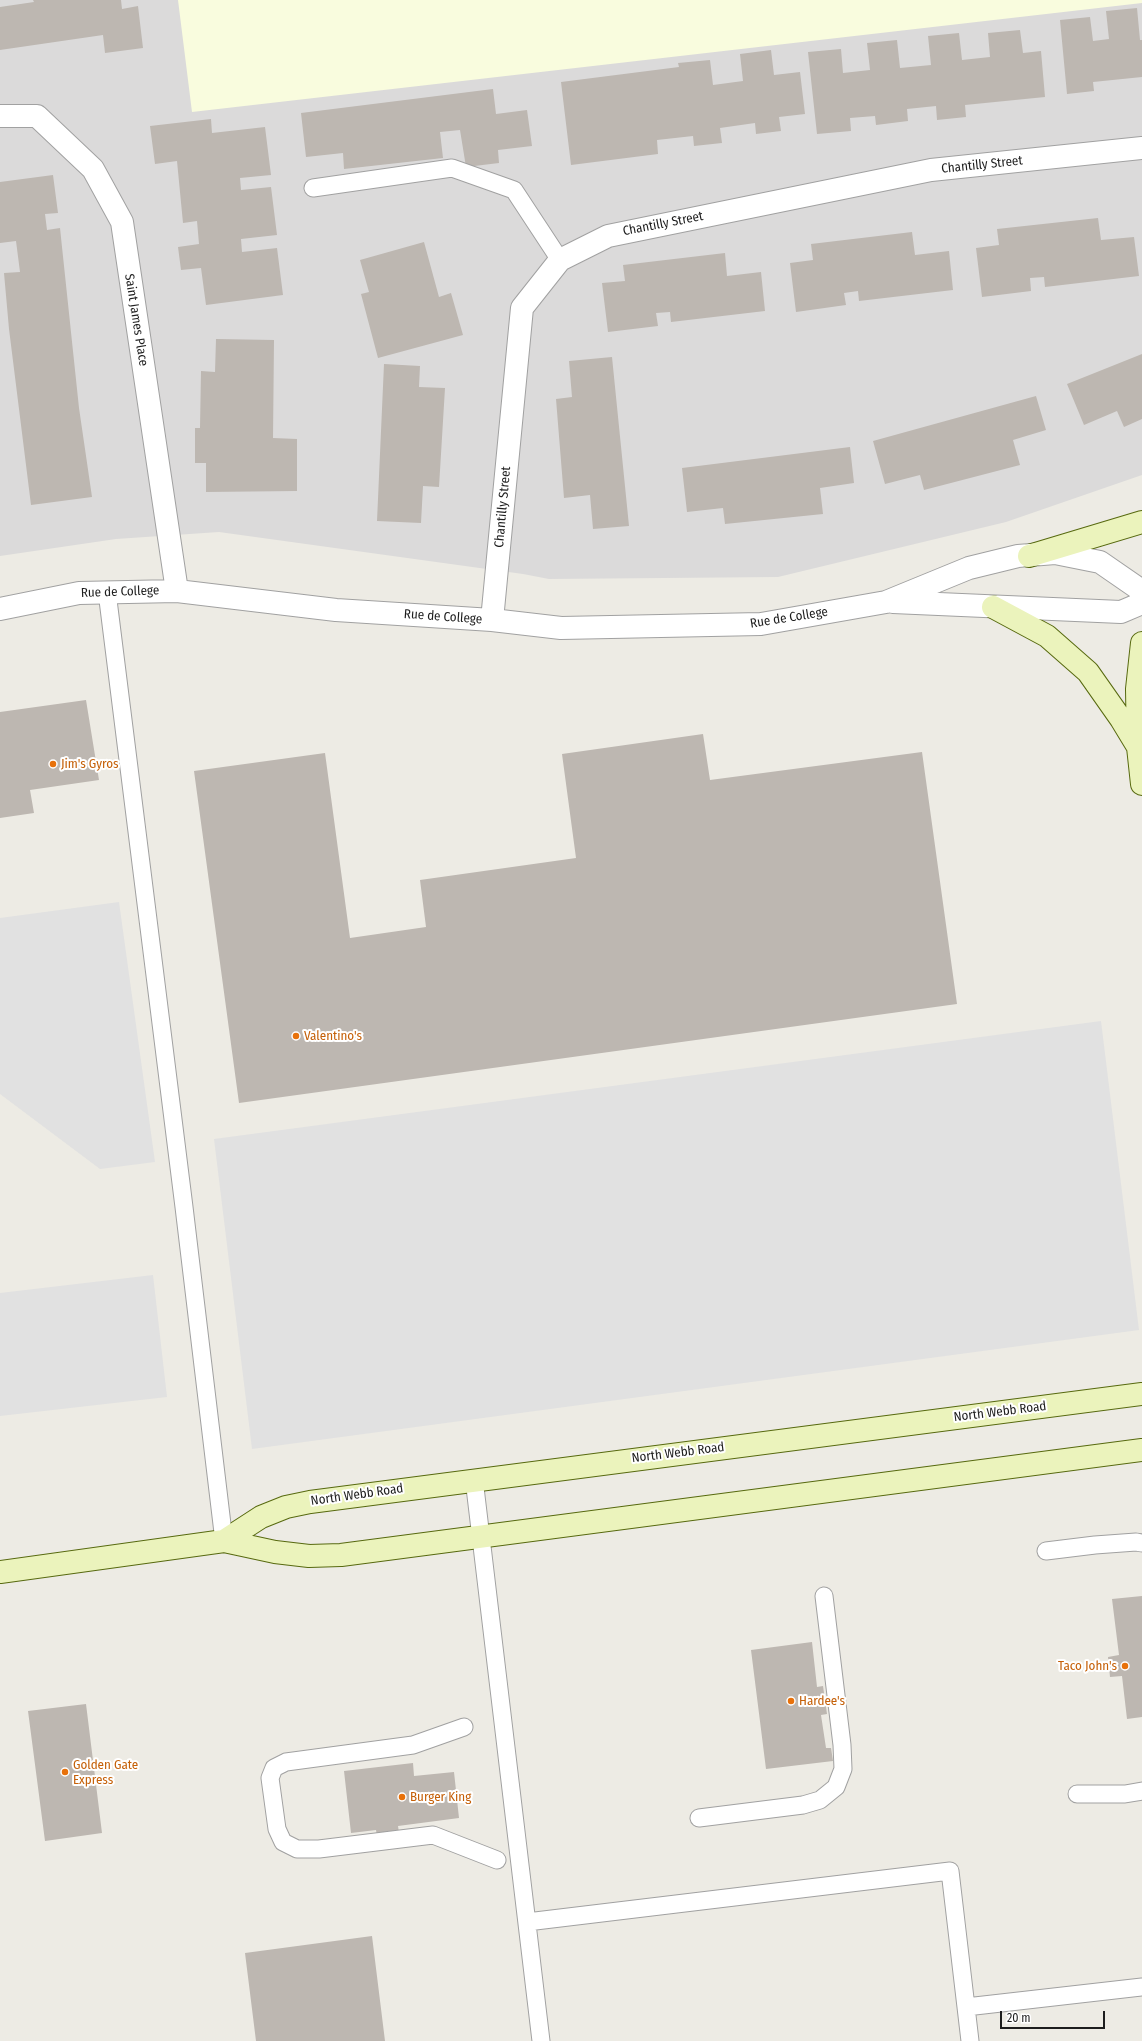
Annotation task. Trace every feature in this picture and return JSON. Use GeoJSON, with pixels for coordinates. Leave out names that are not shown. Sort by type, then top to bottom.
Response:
{"type":"FeatureCollection","features":[{"type":"Feature","properties":{"kind":"main road"},"geometry":{"type":"LineString","coordinates":[[1029,556],[1142,522]]}},
{"type":"Feature","properties":{"kind":"main road"},"geometry":{"type":"LineString","coordinates":[[993,607],[1047,636],[1088,672],[1122,719],[1138,747]]}},
{"type":"Feature","properties":{"kind":"main road"},"geometry":{"type":"LineString","coordinates":[[1142,643],[1137,689],[1138,747],[1142,784]]}},
{"type":"Feature","properties":{"kind":"main road","name":"North Webb Road"},"geometry":{"type":"LineString","coordinates":[[224,1542],[261,1517],[286,1507],[310,1502],[474,1479],[1142,1394]]}},
{"type":"Feature","properties":{"kind":"main road","name":"North Webb Road"},"geometry":{"type":"LineString","coordinates":[[0,1572],[224,1542],[275,1552],[309,1556],[341,1555],[481,1538],[1142,1450]]}},
{"type":"Feature","properties":{"kind":"street","name":"Saint James Place"},"geometry":{"type":"LineString","coordinates":[[0,116],[37,116],[93,169],[122,222],[177,591]]}},
{"type":"Feature","properties":{"kind":"street","name":"Chantilly Street"},"geometry":{"type":"LineString","coordinates":[[492,620],[522,308],[560,260],[608,236],[930,170],[1142,148]]}},
{"type":"Feature","properties":{"kind":"street","name":"Rue de College"},"geometry":{"type":"LineString","coordinates":[[0,609],[79,593],[177,591],[336,610],[492,620],[561,628],[761,624],[886,602],[969,568],[1029,556],[1055,553],[1100,562],[1142,591]]}},
{"type":"Feature","properties":{"kind":"street","name":"Rue de College"},"geometry":{"type":"LineString","coordinates":[[886,602],[1121,612],[1142,603]]}},
{"type":"Feature","properties":{"kind":"lane"},"geometry":{"type":"LineString","coordinates":[[313,188],[452,168],[514,190],[560,260]]}},
{"type":"Feature","properties":{"kind":"lane"},"geometry":{"type":"LineString","coordinates":[[107,592],[184,1207],[224,1542]]}},
{"type":"Feature","properties":{"kind":"lane"},"geometry":{"type":"LineString","coordinates":[[474,1479],[541,2041]]}},
{"type":"Feature","properties":{"kind":"lane"},"geometry":{"type":"LineString","coordinates":[[1046,1551],[1095,1545],[1136,1542],[1142,1543]]}},
{"type":"Feature","properties":{"kind":"lane"},"geometry":{"type":"LineString","coordinates":[[699,1818],[803,1805],[820,1800],[836,1787],[843,1769],[842,1745],[824,1596]]}},
{"type":"Feature","properties":{"kind":"lane"},"geometry":{"type":"LineString","coordinates":[[464,1727],[413,1745],[286,1762],[274,1768],[270,1778],[277,1829],[284,1842],[297,1849],[320,1849],[433,1835],[496,1860]]}},
{"type":"Feature","properties":{"kind":"lane"},"geometry":{"type":"LineString","coordinates":[[1077,1794],[1125,1794],[1142,1791]]}},
{"type":"Feature","properties":{"kind":"lane"},"geometry":{"type":"LineString","coordinates":[[527,1922],[950,1871],[970,2041]]}},
{"type":"Feature","properties":{"kind":"lane"},"geometry":{"type":"LineString","coordinates":[[966,2007],[1142,1987]]}},
{"type":"Feature","properties":{"kind":"shaded area"},"geometry":{"type":"Polygon","coordinates":[[[0,0],[1142,0],[1142,475],[1006,522],[778,577],[549,579],[523,574],[219,532],[116,539],[0,556],[0,0]]]}},
{"type":"Feature","properties":{"kind":"shaded area"},"geometry":{"type":"Polygon","coordinates":[[[178,0],[1142,0],[1142,3],[192,112],[178,0]]]}},
{"type":"Feature","properties":{"kind":"shaded area"},"geometry":{"type":"Polygon","coordinates":[[[119,902],[155,1162],[100,1169],[0,1094],[0,918],[119,902]]]}},
{"type":"Feature","properties":{"kind":"shaded area"},"geometry":{"type":"Polygon","coordinates":[[[1101,1021],[1139,1330],[252,1449],[214,1139],[1101,1021]]]}},
{"type":"Feature","properties":{"kind":"shaded area"},"geometry":{"type":"Polygon","coordinates":[[[153,1275],[167,1397],[0,1416],[0,1293],[153,1275]]]}},
{"type":"Feature","properties":{"kind":"building"},"geometry":{"type":"Polygon","coordinates":[[[33,0],[121,0],[122,9],[138,6],[143,48],[105,53],[103,35],[0,50],[0,7],[34,2],[33,0]]]}},
{"type":"Feature","properties":{"kind":"building"},"geometry":{"type":"Polygon","coordinates":[[[1137,8],[1140,40],[1142,40],[1142,77],[1093,82],[1094,91],[1067,94],[1060,20],[1090,17],[1093,41],[1109,39],[1106,11],[1137,8]]]}},
{"type":"Feature","properties":{"kind":"building"},"geometry":{"type":"Polygon","coordinates":[[[1020,30],[1023,53],[1041,51],[1045,97],[965,105],[966,117],[937,120],[936,106],[907,109],[908,121],[876,125],[875,116],[850,118],[851,131],[817,134],[808,52],[841,49],[843,73],[870,70],[867,43],[897,40],[900,68],[931,65],[928,36],[959,33],[962,60],[990,57],[988,33],[1020,30]]]}},
{"type":"Feature","properties":{"kind":"building"},"geometry":{"type":"Polygon","coordinates":[[[771,50],[774,75],[800,72],[805,114],[779,117],[781,131],[756,134],[755,123],[720,128],[722,143],[694,146],[693,136],[657,140],[658,154],[571,165],[561,82],[679,67],[678,63],[710,60],[713,85],[743,81],[740,54],[771,50]]]}},
{"type":"Feature","properties":{"kind":"building"},"geometry":{"type":"Polygon","coordinates":[[[493,89],[496,114],[527,110],[532,146],[498,150],[499,163],[466,167],[460,130],[440,132],[443,158],[344,169],[343,153],[306,157],[301,113],[493,89]]]}},
{"type":"Feature","properties":{"kind":"building"},"geometry":{"type":"Polygon","coordinates":[[[211,119],[212,133],[265,127],[271,175],[240,178],[241,190],[271,187],[277,235],[241,239],[242,252],[277,248],[283,295],[206,305],[201,268],[181,270],[178,247],[199,244],[197,221],[183,223],[177,161],[155,164],[150,126],[211,119]]]}},
{"type":"Feature","properties":{"kind":"building"},"geometry":{"type":"Polygon","coordinates":[[[53,175],[58,213],[45,214],[47,230],[60,228],[79,408],[92,497],[31,505],[9,329],[4,273],[20,272],[16,241],[0,243],[0,182],[53,175]]]}},
{"type":"Feature","properties":{"kind":"building"},"geometry":{"type":"Polygon","coordinates":[[[1098,218],[1101,240],[1134,237],[1139,276],[1045,287],[1044,277],[1030,278],[1031,291],[982,297],[976,248],[999,245],[997,229],[1098,218]]]}},
{"type":"Feature","properties":{"kind":"building"},"geometry":{"type":"Polygon","coordinates":[[[912,232],[915,255],[949,251],[953,290],[859,301],[858,291],[844,293],[846,305],[796,312],[790,263],[813,260],[811,244],[912,232]]]}},
{"type":"Feature","properties":{"kind":"building"},"geometry":{"type":"Polygon","coordinates":[[[424,242],[439,297],[451,293],[463,335],[378,358],[361,294],[369,292],[360,260],[424,242]]]}},
{"type":"Feature","properties":{"kind":"building"},"geometry":{"type":"Polygon","coordinates":[[[725,253],[727,276],[761,272],[765,311],[671,322],[670,312],[656,313],[658,326],[608,332],[602,283],[625,281],[623,265],[725,253]]]}},
{"type":"Feature","properties":{"kind":"building"},"geometry":{"type":"Polygon","coordinates":[[[216,339],[274,340],[273,438],[297,439],[297,491],[206,492],[206,463],[195,463],[195,428],[200,428],[201,371],[215,372],[216,339]]]}},
{"type":"Feature","properties":{"kind":"building"},"geometry":{"type":"Polygon","coordinates":[[[1142,354],[1142,419],[1124,427],[1117,411],[1084,425],[1067,384],[1142,354]]]}},
{"type":"Feature","properties":{"kind":"building"},"geometry":{"type":"Polygon","coordinates":[[[612,357],[629,526],[593,529],[590,495],[564,498],[556,399],[572,397],[569,361],[612,357]]]}},
{"type":"Feature","properties":{"kind":"building"},"geometry":{"type":"Polygon","coordinates":[[[384,364],[420,366],[419,387],[445,388],[439,487],[423,486],[421,523],[377,521],[384,364]]]}},
{"type":"Feature","properties":{"kind":"building"},"geometry":{"type":"Polygon","coordinates":[[[1036,396],[1046,430],[1013,440],[1020,465],[924,490],[920,475],[885,484],[873,441],[1036,396]]]}},
{"type":"Feature","properties":{"kind":"building"},"geometry":{"type":"Polygon","coordinates":[[[850,447],[854,483],[820,488],[823,514],[725,524],[723,508],[687,512],[682,468],[850,447]]]}},
{"type":"Feature","properties":{"kind":"building"},"geometry":{"type":"Polygon","coordinates":[[[86,700],[99,780],[30,790],[34,813],[0,818],[0,712],[86,700]]]}},
{"type":"Feature","properties":{"kind":"building"},"geometry":{"type":"Polygon","coordinates":[[[703,734],[710,780],[922,752],[957,1004],[239,1103],[194,771],[325,753],[350,938],[426,927],[420,880],[576,858],[562,754],[703,734]]]}},
{"type":"Feature","properties":{"kind":"building","name":"Taco John's"},"geometry":{"type":"Polygon","coordinates":[[[1142,1596],[1142,1717],[1127,1719],[1122,1676],[1110,1677],[1108,1657],[1119,1655],[1112,1599],[1142,1596]]]}},
{"type":"Feature","properties":{"kind":"building","name":"Hardee's"},"geometry":{"type":"Polygon","coordinates":[[[812,1642],[817,1687],[823,1686],[827,1714],[821,1715],[826,1748],[831,1748],[833,1761],[766,1769],[751,1650],[812,1642]]]}},
{"type":"Feature","properties":{"kind":"building","name":"Golden Gate Express"},"geometry":{"type":"Polygon","coordinates":[[[86,1704],[102,1833],[45,1841],[28,1711],[86,1704]]]}},
{"type":"Feature","properties":{"kind":"building","name":"Burger King"},"geometry":{"type":"Polygon","coordinates":[[[413,1763],[414,1776],[454,1772],[459,1818],[398,1826],[400,1839],[378,1842],[376,1830],[351,1833],[344,1771],[413,1763]]]}},
{"type":"Feature","properties":{"kind":"building"},"geometry":{"type":"Polygon","coordinates":[[[372,1936],[385,2041],[256,2041],[245,1953],[372,1936]]]}},
{"type":"Feature","properties":{"kind":"place","name":"Jim's Gyros"},"geometry":{"type":"Point","coordinates":[53,764]}},
{"type":"Feature","properties":{"kind":"place","name":"Valentino's"},"geometry":{"type":"Point","coordinates":[296,1036]}},
{"type":"Feature","properties":{"kind":"place","name":"Taco John's"},"geometry":{"type":"Point","coordinates":[1125,1666]}},
{"type":"Feature","properties":{"kind":"place","name":"Hardee's"},"geometry":{"type":"Point","coordinates":[791,1701]}},
{"type":"Feature","properties":{"kind":"place","name":"Golden Gate Express"},"geometry":{"type":"Point","coordinates":[65,1772]}},
{"type":"Feature","properties":{"kind":"place","name":"Burger King"},"geometry":{"type":"Point","coordinates":[402,1797]}}]}
